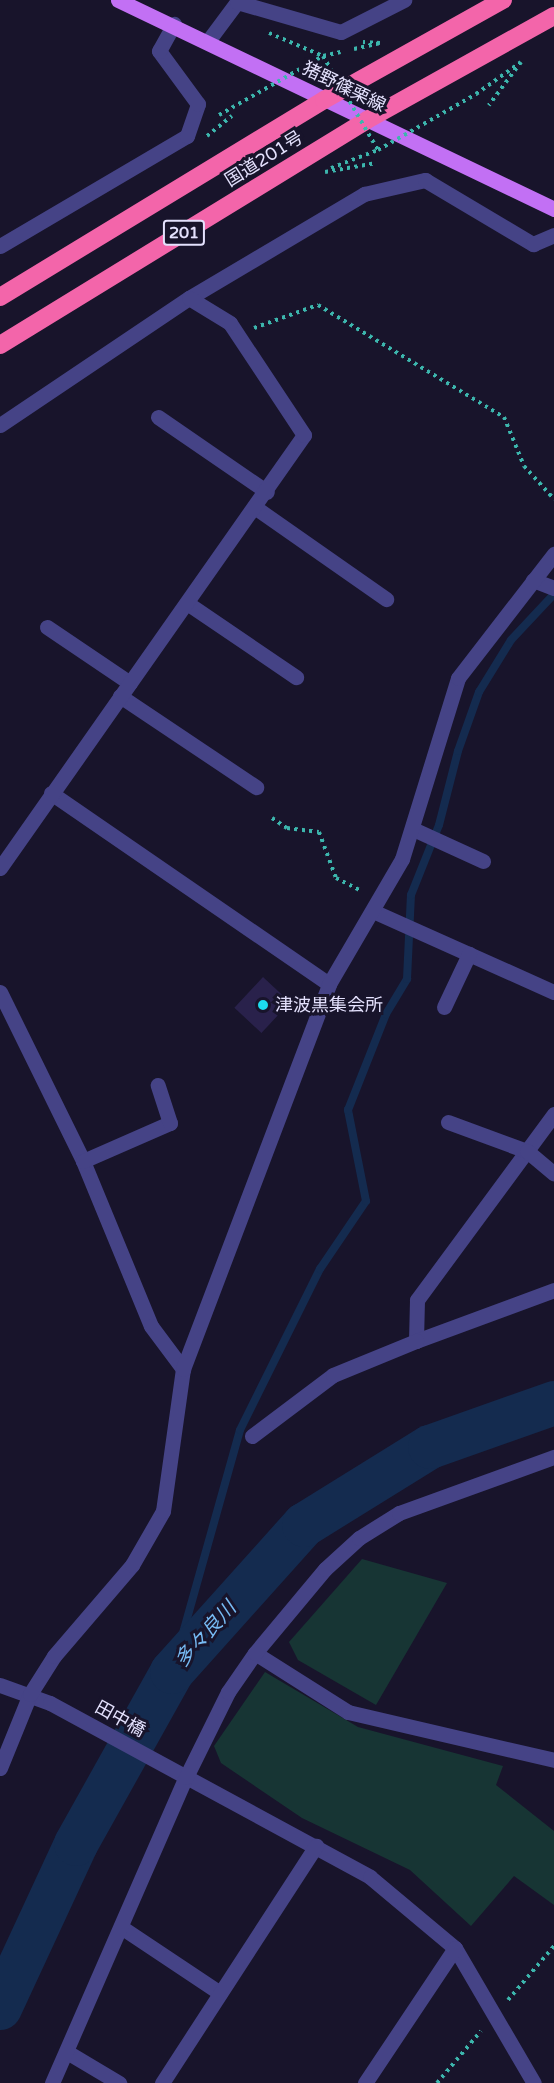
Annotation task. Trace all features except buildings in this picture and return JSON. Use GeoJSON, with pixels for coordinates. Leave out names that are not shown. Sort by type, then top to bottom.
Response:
{"type":"FeatureCollection","features":[{"type":"Feature","properties":{"kind":"highway","name":"国道201号"},"geometry":{"type":"LineString","coordinates":[[0,297],[324,100],[503,0]]}},
{"type":"Feature","properties":{"kind":"highway","name":"国道201号"},"geometry":{"type":"LineString","coordinates":[[0,345],[367,120],[554,16]]}},
{"type":"Feature","properties":{"kind":"main road","name":"猪野篠栗線"},"geometry":{"type":"LineString","coordinates":[[118,0],[174,24],[324,100],[554,209]]}},
{"type":"Feature","properties":{"kind":"street"},"geometry":{"type":"LineString","coordinates":[[208,41],[237,3],[341,32],[404,0]]}},
{"type":"Feature","properties":{"kind":"street"},"geometry":{"type":"LineString","coordinates":[[0,246],[187,136],[198,104],[159,51],[174,24]]}},
{"type":"Feature","properties":{"kind":"street"},"geometry":{"type":"LineString","coordinates":[[0,425],[189,298],[364,194],[426,180],[533,244],[554,235]]}},
{"type":"Feature","properties":{"kind":"street"},"geometry":{"type":"LineString","coordinates":[[0,868],[51,793],[256,508],[304,435],[230,323],[189,298]]}},
{"type":"Feature","properties":{"kind":"street"},"geometry":{"type":"LineString","coordinates":[[158,417],[267,492]]}},
{"type":"Feature","properties":{"kind":"street"},"geometry":{"type":"LineString","coordinates":[[256,508],[387,599]]}},
{"type":"Feature","properties":{"kind":"street"},"geometry":{"type":"LineString","coordinates":[[0,1768],[30,1694],[54,1656],[126,1574],[163,1511],[183,1369],[329,984],[378,907],[413,829],[458,678],[554,554]]}},
{"type":"Feature","properties":{"kind":"street"},"geometry":{"type":"LineString","coordinates":[[533,580],[554,588]]}},
{"type":"Feature","properties":{"kind":"street"},"geometry":{"type":"LineString","coordinates":[[187,603],[296,677]]}},
{"type":"Feature","properties":{"kind":"street"},"geometry":{"type":"LineString","coordinates":[[47,627],[130,683]]}},
{"type":"Feature","properties":{"kind":"street"},"geometry":{"type":"LineString","coordinates":[[120,696],[256,787]]}},
{"type":"Feature","properties":{"kind":"street"},"geometry":{"type":"LineString","coordinates":[[51,793],[329,984]]}},
{"type":"Feature","properties":{"kind":"street"},"geometry":{"type":"LineString","coordinates":[[413,829],[483,861]]}},
{"type":"Feature","properties":{"kind":"street"},"geometry":{"type":"LineString","coordinates":[[378,907],[469,954],[554,992]]}},
{"type":"Feature","properties":{"kind":"street"},"geometry":{"type":"LineString","coordinates":[[444,1007],[469,954]]}},
{"type":"Feature","properties":{"kind":"street"},"geometry":{"type":"LineString","coordinates":[[0,992],[82,1161],[151,1326],[183,1369]]}},
{"type":"Feature","properties":{"kind":"street"},"geometry":{"type":"LineString","coordinates":[[82,1161],[170,1123],[158,1084]]}},
{"type":"Feature","properties":{"kind":"street"},"geometry":{"type":"LineString","coordinates":[[416,1341],[417,1300],[554,1114]]}},
{"type":"Feature","properties":{"kind":"street"},"geometry":{"type":"LineString","coordinates":[[448,1122],[527,1151],[554,1174]]}},
{"type":"Feature","properties":{"kind":"street"},"geometry":{"type":"LineString","coordinates":[[252,1436],[333,1376],[416,1341],[554,1290]]}},
{"type":"Feature","properties":{"kind":"street"},"geometry":{"type":"LineString","coordinates":[[51,2083],[67,2052],[186,1777],[228,1692],[255,1653],[325,1569],[359,1538],[399,1513],[554,1456]]}},
{"type":"Feature","properties":{"kind":"street"},"geometry":{"type":"LineString","coordinates":[[255,1653],[348,1712],[554,1760]]}},
{"type":"Feature","properties":{"kind":"street","name":"田中橋"},"geometry":{"type":"LineString","coordinates":[[0,1685],[50,1703],[370,1877],[455,1948],[534,2083]]}},
{"type":"Feature","properties":{"kind":"street"},"geometry":{"type":"LineString","coordinates":[[162,2083],[316,1846]]}},
{"type":"Feature","properties":{"kind":"street"},"geometry":{"type":"LineString","coordinates":[[121,1927],[220,1993]]}},
{"type":"Feature","properties":{"kind":"street"},"geometry":{"type":"LineString","coordinates":[[365,2083],[455,1948]]}},
{"type":"Feature","properties":{"kind":"street"},"geometry":{"type":"LineString","coordinates":[[67,2052],[119,2083]]}},
{"type":"Feature","properties":{"kind":"path"},"geometry":{"type":"LineString","coordinates":[[219,115],[322,56],[378,150]]}},
{"type":"Feature","properties":{"kind":"path"},"geometry":{"type":"LineString","coordinates":[[376,164],[323,172],[378,150],[476,94],[521,62],[489,105]]}},
{"type":"Feature","properties":{"kind":"path"},"geometry":{"type":"LineString","coordinates":[[230,323],[253,328],[318,305],[504,417],[524,466],[554,499]]}},
{"type":"Feature","properties":{"kind":"path"},"geometry":{"type":"LineString","coordinates":[[272,818],[287,828],[319,832],[336,878],[378,907]]}},
{"type":"Feature","properties":{"kind":"path"},"geometry":{"type":"LineString","coordinates":[[437,2083],[554,1946]]}},
{"type":"Feature","properties":{"kind":"green space"},"geometry":{"type":"Polygon","coordinates":[[[362,1559],[447,1583],[376,1705],[298,1660],[289,1642],[362,1559]]]}},
{"type":"Feature","properties":{"kind":"green space"},"geometry":{"type":"Polygon","coordinates":[[[265,1672],[358,1727],[503,1766],[496,1785],[554,1831],[554,1905],[514,1876],[471,1926],[410,1870],[302,1818],[221,1763],[214,1746],[265,1672]]]}},
{"type":"Feature","properties":{"kind":"waterway"},"geometry":{"type":"LineString","coordinates":[[172,1672],[240,1430],[320,1269],[366,1201],[348,1110],[386,1014],[407,979],[411,895],[439,825],[458,751],[479,692],[511,640],[554,594]]}},
{"type":"Feature","properties":{"kind":"waterway","name":"多々良川"},"geometry":{"type":"LineString","coordinates":[[0,2008],[76,1844],[172,1672],[304,1525],[430,1447],[554,1403]]}},
{"type":"Feature","properties":{"kind":"place","name":"津波黒集会所"},"geometry":{"type":"Point","coordinates":[263,1005]}}]}
